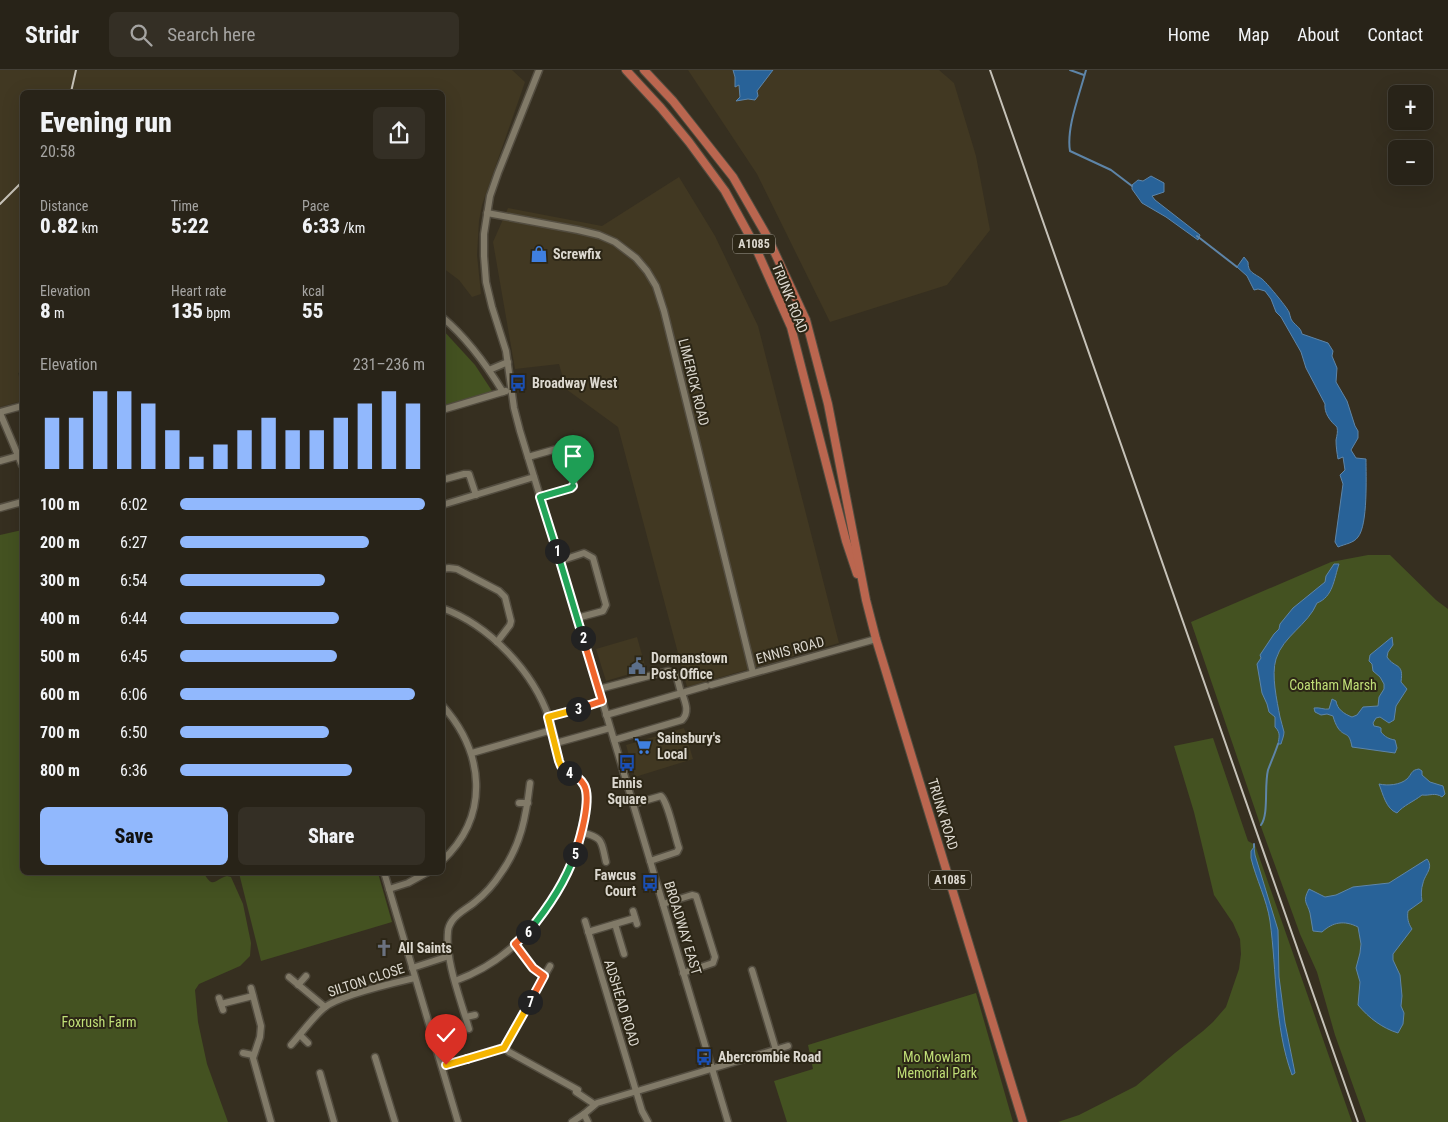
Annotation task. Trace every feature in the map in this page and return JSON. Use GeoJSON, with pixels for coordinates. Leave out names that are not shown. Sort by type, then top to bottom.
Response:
{"type":"FeatureCollection","features":[{"type":"Feature","properties":{"kind":"main road","name":"TRUNK ROAD"},"geometry":{"type":"LineString","coordinates":[[626,70],[689,142],[725,191],[754,244],[791,327],[846,541],[866,600]]}},
{"type":"Feature","properties":{"kind":"main road","name":"TRUNK ROAD"},"geometry":{"type":"LineString","coordinates":[[644,70],[673,101],[733,177],[767,236],[806,320],[828,404],[866,600],[876,639],[1023,1122]]}},
{"type":"Feature","properties":{"kind":"street"},"geometry":{"type":"LineString","coordinates":[[538,70],[498,173],[487,213],[484,234],[486,276],[492,307],[506,351],[514,408],[614,740],[682,720],[687,713],[676,674],[668,671],[599,689]]}},
{"type":"Feature","properties":{"kind":"street","name":"LIMERICK ROAD"},"geometry":{"type":"LineString","coordinates":[[487,213],[578,230],[609,238],[623,247],[648,271],[656,286],[664,311],[753,673]]}},
{"type":"Feature","properties":{"kind":"street"},"geometry":{"type":"LineString","coordinates":[[445,320],[463,337],[489,370],[503,392]]}},
{"type":"Feature","properties":{"kind":"street"},"geometry":{"type":"LineString","coordinates":[[489,370],[508,362]]}},
{"type":"Feature","properties":{"kind":"street"},"geometry":{"type":"LineString","coordinates":[[445,409],[512,389]]}},
{"type":"Feature","properties":{"kind":"street"},"geometry":{"type":"LineString","coordinates":[[20,407],[0,412],[20,461]]}},
{"type":"Feature","properties":{"kind":"street"},"geometry":{"type":"LineString","coordinates":[[528,456],[560,448],[565,452],[574,482],[571,488],[540,497]]}},
{"type":"Feature","properties":{"kind":"street"},"geometry":{"type":"LineString","coordinates":[[0,461],[18,456]]}},
{"type":"Feature","properties":{"kind":"street"},"geometry":{"type":"LineString","coordinates":[[445,479],[469,474],[476,494]]}},
{"type":"Feature","properties":{"kind":"street"},"geometry":{"type":"LineString","coordinates":[[445,504],[534,477]]}},
{"type":"Feature","properties":{"kind":"street"},"geometry":{"type":"LineString","coordinates":[[0,508],[20,503]]}},
{"type":"Feature","properties":{"kind":"street"},"geometry":{"type":"LineString","coordinates":[[560,561],[584,554],[593,558],[606,606],[603,611],[577,618]]}},
{"type":"Feature","properties":{"kind":"street"},"geometry":{"type":"LineString","coordinates":[[445,569],[457,569],[499,591],[505,597],[511,620],[497,642]]}},
{"type":"Feature","properties":{"kind":"street"},"geometry":{"type":"LineString","coordinates":[[445,609],[478,627],[512,656],[525,673],[548,717],[561,766],[580,779],[586,791],[582,832],[571,865],[560,888],[537,921],[504,954],[486,967],[455,981]]}},
{"type":"Feature","properties":{"kind":"street","name":"ENNIS ROAD"},"geometry":{"type":"LineString","coordinates":[[606,715],[876,639]]}},
{"type":"Feature","properties":{"kind":"street"},"geometry":{"type":"LineString","coordinates":[[548,717],[602,701]]}},
{"type":"Feature","properties":{"kind":"street"},"geometry":{"type":"LineString","coordinates":[[445,708],[460,728],[472,753],[477,780],[473,810],[469,821],[459,840],[445,857]]}},
{"type":"Feature","properties":{"kind":"street"},"geometry":{"type":"LineString","coordinates":[[556,744],[610,728]]}},
{"type":"Feature","properties":{"kind":"street"},"geometry":{"type":"LineString","coordinates":[[472,753],[552,730]]}},
{"type":"Feature","properties":{"kind":"street","name":"BROADWAY EAST"},"geometry":{"type":"LineString","coordinates":[[614,740],[728,1122]]}},
{"type":"Feature","properties":{"kind":"street"},"geometry":{"type":"LineString","coordinates":[[470,1029],[449,956],[448,933],[452,921],[489,888],[511,856],[527,811],[530,784]]}},
{"type":"Feature","properties":{"kind":"street"},"geometry":{"type":"LineString","coordinates":[[633,804],[661,796],[664,799],[679,848],[678,852],[650,861]]}},
{"type":"Feature","properties":{"kind":"street"},"geometry":{"type":"LineString","coordinates":[[518,802],[528,803]]}},
{"type":"Feature","properties":{"kind":"street"},"geometry":{"type":"LineString","coordinates":[[582,832],[599,839],[606,862]]}},
{"type":"Feature","properties":{"kind":"street"},"geometry":{"type":"LineString","coordinates":[[385,875],[458,1122]]}},
{"type":"Feature","properties":{"kind":"street"},"geometry":{"type":"LineString","coordinates":[[389,889],[408,883],[423,875]]}},
{"type":"Feature","properties":{"kind":"street"},"geometry":{"type":"LineString","coordinates":[[663,904],[696,896],[715,957],[713,964],[684,973]]}},
{"type":"Feature","properties":{"kind":"street"},"geometry":{"type":"LineString","coordinates":[[588,932],[635,918]]}},
{"type":"Feature","properties":{"kind":"street","name":"ADSHEAD ROAD"},"geometry":{"type":"LineString","coordinates":[[585,921],[642,1111],[648,1122]]}},
{"type":"Feature","properties":{"kind":"street"},"geometry":{"type":"LineString","coordinates":[[615,924],[624,954]]}},
{"type":"Feature","properties":{"kind":"street"},"geometry":{"type":"LineString","coordinates":[[515,944],[533,968],[544,976]]}},
{"type":"Feature","properties":{"kind":"street"},"geometry":{"type":"LineString","coordinates":[[412,968],[449,956]]}},
{"type":"Feature","properties":{"kind":"street"},"geometry":{"type":"LineString","coordinates":[[442,1066],[504,1048],[550,966]]}},
{"type":"Feature","properties":{"kind":"street"},"geometry":{"type":"LineString","coordinates":[[752,970],[776,1050]]}},
{"type":"Feature","properties":{"kind":"street"},"geometry":{"type":"LineString","coordinates":[[298,985],[306,976]]}},
{"type":"Feature","properties":{"kind":"street","name":"SILTON CLOSE"},"geometry":{"type":"LineString","coordinates":[[289,977],[324,1007]]}},
{"type":"Feature","properties":{"kind":"street","name":"SILTON CLOSE"},"geometry":{"type":"LineString","coordinates":[[291,1045],[324,1007],[340,1000],[415,978]]}},
{"type":"Feature","properties":{"kind":"street"},"geometry":{"type":"LineString","coordinates":[[251,988],[261,1026],[260,1037],[253,1055],[271,1122]]}},
{"type":"Feature","properties":{"kind":"street"},"geometry":{"type":"LineString","coordinates":[[221,1004],[253,996]]}},
{"type":"Feature","properties":{"kind":"street"},"geometry":{"type":"LineString","coordinates":[[466,1017],[475,1015]]}},
{"type":"Feature","properties":{"kind":"street"},"geometry":{"type":"LineString","coordinates":[[300,1035],[308,1043]]}},
{"type":"Feature","properties":{"kind":"street"},"geometry":{"type":"LineString","coordinates":[[572,1122],[594,1104],[788,1046]]}},
{"type":"Feature","properties":{"kind":"street"},"geometry":{"type":"LineString","coordinates":[[504,1048],[578,1090],[576,1092],[594,1104]]}},
{"type":"Feature","properties":{"kind":"street"},"geometry":{"type":"LineString","coordinates":[[243,1053],[253,1055]]}},
{"type":"Feature","properties":{"kind":"street"},"geometry":{"type":"LineString","coordinates":[[376,1057],[395,1122]]}},
{"type":"Feature","properties":{"kind":"street"},"geometry":{"type":"LineString","coordinates":[[320,1073],[334,1122]]}},
{"type":"Feature","properties":{"kind":"street"},"geometry":{"type":"LineString","coordinates":[[584,1114],[588,1122]]}},
{"type":"Feature","properties":{"kind":"shaded area"},"geometry":{"type":"Polygon","coordinates":[[[0,70],[512,70],[525,82],[482,205],[477,255],[481,294],[472,297],[459,280],[445,270],[445,90],[20,90],[20,372],[18,373],[20,380],[20,402],[0,407],[0,70]]]}},
{"type":"Feature","properties":{"kind":"shaded area"},"geometry":{"type":"Polygon","coordinates":[[[688,70],[939,70],[954,83],[976,156],[990,230],[947,285],[830,322],[757,174],[688,70]]]}},
{"type":"Feature","properties":{"kind":"shaded area"},"geometry":{"type":"Polygon","coordinates":[[[679,177],[715,236],[758,326],[839,643],[687,687],[618,427],[566,389],[559,364],[515,369],[493,242],[508,208],[602,226],[679,177]]]}},
{"type":"Feature","properties":{"kind":"shaded area"},"geometry":{"type":"Polygon","coordinates":[[[637,637],[646,669],[606,681],[596,649],[637,637]]]}},
{"type":"Feature","properties":{"kind":"shaded area"},"geometry":{"type":"Polygon","coordinates":[[[684,728],[693,759],[635,777],[626,745],[684,728]]]}},
{"type":"Feature","properties":{"kind":"green space"},"geometry":{"type":"Polygon","coordinates":[[[445,332],[475,365],[492,391],[445,406],[445,332]]]}},
{"type":"Feature","properties":{"kind":"green space","name":"Foxrush Farm"},"geometry":{"type":"Polygon","coordinates":[[[20,530],[20,875],[205,875],[212,882],[223,877],[231,877],[243,904],[251,943],[250,956],[240,966],[199,984],[195,990],[198,1022],[207,1064],[228,1122],[0,1122],[0,535],[20,530]]]}},
{"type":"Feature","properties":{"kind":"green space","name":"Coatham Marsh"},"geometry":{"type":"Polygon","coordinates":[[[1368,555],[1390,555],[1436,600],[1448,609],[1448,1122],[1366,1122],[1335,1035],[1317,972],[1300,934],[1260,824],[1191,622],[1331,562],[1368,555]]]}},
{"type":"Feature","properties":{"kind":"green space"},"geometry":{"type":"Polygon","coordinates":[[[1213,738],[1248,841],[1255,845],[1352,1122],[1058,1122],[1079,1115],[1136,1086],[1203,1031],[1226,1007],[1239,969],[1240,939],[1233,923],[1214,895],[1194,812],[1174,746],[1213,738]]]}},
{"type":"Feature","properties":{"kind":"green space"},"geometry":{"type":"Polygon","coordinates":[[[240,875],[379,875],[392,922],[261,961],[240,875]]]}},
{"type":"Feature","properties":{"kind":"green space","name":"Mo Mowlam Memorial Park"},"geometry":{"type":"Polygon","coordinates":[[[976,993],[1013,1122],[787,1122],[774,1081],[813,1069],[808,1045],[976,993]]]}},
{"type":"Feature","properties":{"kind":"water"},"geometry":{"type":"Polygon","coordinates":[[[733,70],[773,70],[757,91],[758,96],[755,100],[736,101],[740,97],[739,85],[735,87],[733,70]]]}},
{"type":"Feature","properties":{"kind":"water"},"geometry":{"type":"Polygon","coordinates":[[[1151,176],[1164,183],[1164,192],[1152,196],[1200,235],[1198,240],[1166,217],[1142,203],[1132,189],[1132,185],[1138,180],[1143,181],[1151,176]]]}},
{"type":"Feature","properties":{"kind":"water"},"geometry":{"type":"Polygon","coordinates":[[[1244,257],[1248,262],[1250,271],[1262,279],[1276,294],[1302,334],[1328,343],[1333,351],[1332,356],[1337,368],[1336,382],[1347,401],[1358,431],[1358,438],[1351,450],[1356,458],[1366,459],[1366,500],[1361,531],[1354,541],[1338,547],[1335,542],[1343,484],[1340,475],[1345,470],[1343,457],[1338,459],[1337,427],[1328,417],[1325,411],[1325,404],[1306,368],[1301,352],[1281,317],[1276,312],[1271,299],[1265,291],[1254,290],[1247,276],[1237,267],[1244,257]]]}},
{"type":"Feature","properties":{"kind":"water"},"geometry":{"type":"Polygon","coordinates":[[[1334,564],[1339,564],[1330,592],[1317,603],[1308,618],[1284,644],[1276,659],[1274,673],[1275,688],[1284,732],[1281,744],[1278,744],[1279,735],[1275,727],[1275,717],[1269,712],[1262,693],[1257,664],[1261,658],[1260,655],[1279,629],[1280,624],[1293,608],[1325,582],[1326,576],[1334,564]]]}},
{"type":"Feature","properties":{"kind":"water"},"geometry":{"type":"Polygon","coordinates":[[[1392,637],[1393,645],[1387,657],[1400,668],[1401,682],[1407,689],[1396,706],[1394,720],[1389,723],[1380,717],[1376,718],[1373,723],[1374,726],[1381,728],[1381,732],[1386,736],[1395,740],[1397,748],[1395,753],[1352,747],[1350,738],[1338,728],[1333,716],[1321,715],[1315,712],[1314,708],[1329,709],[1332,699],[1336,701],[1341,711],[1352,717],[1357,715],[1363,707],[1378,706],[1384,684],[1373,671],[1372,664],[1369,661],[1370,655],[1392,637]]]}},
{"type":"Feature","properties":{"kind":"water"},"geometry":{"type":"Polygon","coordinates":[[[1419,769],[1422,771],[1422,775],[1430,782],[1443,786],[1445,794],[1442,797],[1435,794],[1422,795],[1397,813],[1393,811],[1385,801],[1379,784],[1401,783],[1413,771],[1419,769]]]}},
{"type":"Feature","properties":{"kind":"water"},"geometry":{"type":"Polygon","coordinates":[[[1254,847],[1278,930],[1279,977],[1285,1023],[1295,1073],[1292,1075],[1286,1056],[1279,1018],[1269,913],[1251,858],[1251,851],[1254,847]]]}},
{"type":"Feature","properties":{"kind":"water"},"geometry":{"type":"Polygon","coordinates":[[[1427,859],[1430,865],[1422,885],[1422,901],[1408,911],[1408,920],[1412,929],[1393,954],[1393,960],[1400,975],[1401,1006],[1404,1013],[1403,1024],[1398,1033],[1376,1022],[1358,1005],[1360,982],[1356,968],[1361,944],[1358,927],[1348,923],[1339,923],[1330,926],[1322,932],[1313,931],[1306,897],[1309,889],[1325,897],[1336,895],[1353,887],[1389,883],[1427,859]]]}},
{"type":"Feature","properties":{"kind":"waterway"},"geometry":{"type":"LineString","coordinates":[[1070,70],[1084,75]]}},
{"type":"Feature","properties":{"kind":"waterway"},"geometry":{"type":"LineString","coordinates":[[1086,70],[1072,121],[1069,142],[1070,151],[1111,170],[1132,186]]}},
{"type":"Feature","properties":{"kind":"waterway"},"geometry":{"type":"LineString","coordinates":[[1197,236],[1237,267]]}},
{"type":"Feature","properties":{"kind":"waterway"},"geometry":{"type":"LineString","coordinates":[[1261,825],[1266,807],[1268,770],[1278,744]]}},
{"type":"Feature","properties":{"kind":"railway"},"geometry":{"type":"LineString","coordinates":[[71,90],[76,70]]}},
{"type":"Feature","properties":{"kind":"railway"},"geometry":{"type":"LineString","coordinates":[[990,70],[1358,1122]]}},
{"type":"Feature","properties":{"kind":"railway"},"geometry":{"type":"LineString","coordinates":[[0,204],[20,184]]}},
{"type":"Feature","properties":{"kind":"place","name":"Screwfix"},"geometry":{"type":"Point","coordinates":[539,254]}},
{"type":"Feature","properties":{"kind":"place","name":"Broadway West"},"geometry":{"type":"Point","coordinates":[518,383]}},
{"type":"Feature","properties":{"kind":"place","name":"Dormanstown Post Office"},"geometry":{"type":"Point","coordinates":[637,666]}},
{"type":"Feature","properties":{"kind":"place","name":"Sainsbury's Local"},"geometry":{"type":"Point","coordinates":[643,746]}},
{"type":"Feature","properties":{"kind":"place","name":"Ennis Square"},"geometry":{"type":"Point","coordinates":[627,763]}},
{"type":"Feature","properties":{"kind":"place","name":"Fawcus Court"},"geometry":{"type":"Point","coordinates":[650,883]}},
{"type":"Feature","properties":{"kind":"place","name":"All Saints"},"geometry":{"type":"Point","coordinates":[384,948]}},
{"type":"Feature","properties":{"kind":"place","name":"Abercrombie Road"},"geometry":{"type":"Point","coordinates":[704,1057]}},
{"type":"Feature","properties":{"kind":"route"},"geometry":{"type":"LineString","coordinates":[[446,1065],[504,1048],[544,976],[536,972],[515,944],[537,921],[560,888],[571,865],[582,832],[587,796],[585,786],[580,779],[561,766],[548,717],[602,701],[540,497],[573,486]]}}]}
